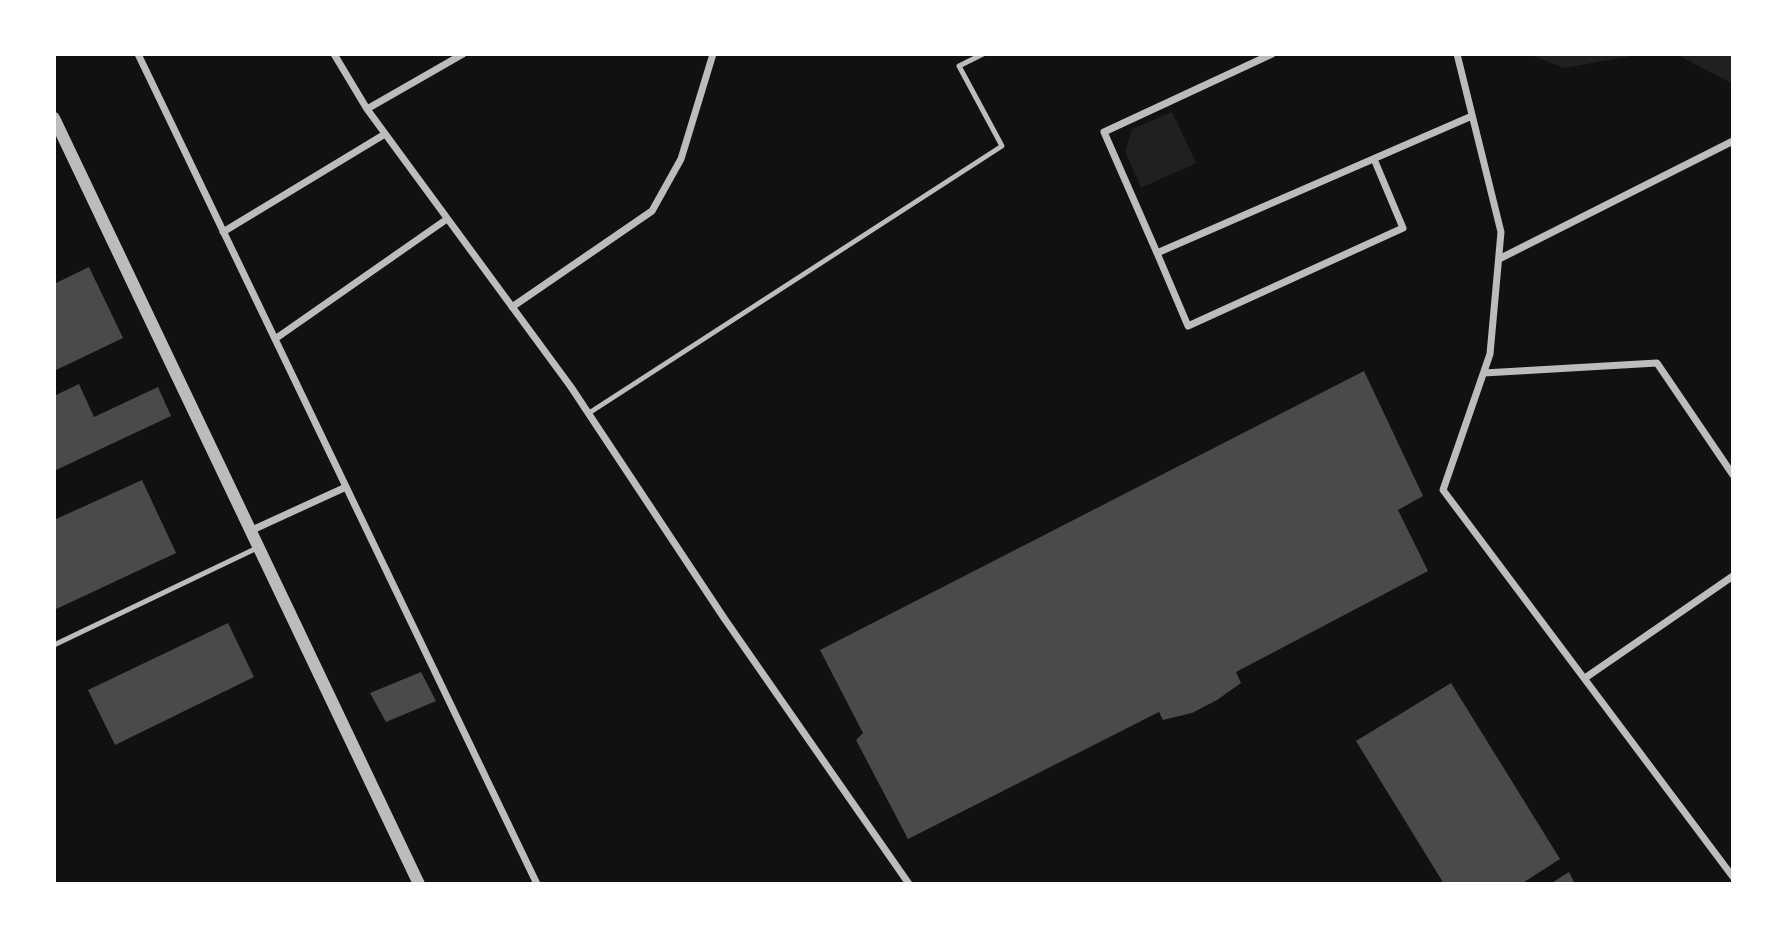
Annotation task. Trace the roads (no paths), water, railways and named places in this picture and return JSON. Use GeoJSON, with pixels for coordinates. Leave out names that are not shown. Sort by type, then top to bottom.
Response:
{"type":"FeatureCollection","features":[{"type":"Feature","properties":{"kind":"street"},"geometry":{"type":"LineString","coordinates":[[138,54],[537,884]]}},
{"type":"Feature","properties":{"kind":"street"},"geometry":{"type":"LineString","coordinates":[[334,54],[367,109],[589,413],[724,618],[909,884]]}},
{"type":"Feature","properties":{"kind":"street"},"geometry":{"type":"LineString","coordinates":[[367,109],[463,54]]}},
{"type":"Feature","properties":{"kind":"street"},"geometry":{"type":"LineString","coordinates":[[512,307],[652,211],[681,159],[713,54]]}},
{"type":"Feature","properties":{"kind":"street"},"geometry":{"type":"LineString","coordinates":[[1272,54],[1104,131],[1188,326],[1402,228],[1374,159]]}},
{"type":"Feature","properties":{"kind":"street"},"geometry":{"type":"LineString","coordinates":[[1457,54],[1501,232],[1490,354],[1443,489],[1733,877]]}},
{"type":"Feature","properties":{"kind":"street"},"geometry":{"type":"LineString","coordinates":[[1157,253],[1472,116]]}},
{"type":"Feature","properties":{"kind":"street"},"geometry":{"type":"LineString","coordinates":[[54,118],[419,884]]}},
{"type":"Feature","properties":{"kind":"street"},"geometry":{"type":"LineString","coordinates":[[223,232],[385,134]]}},
{"type":"Feature","properties":{"kind":"street"},"geometry":{"type":"LineString","coordinates":[[1499,260],[1733,141]]}},
{"type":"Feature","properties":{"kind":"street"},"geometry":{"type":"LineString","coordinates":[[275,339],[447,219]]}},
{"type":"Feature","properties":{"kind":"street"},"geometry":{"type":"LineString","coordinates":[[1484,373],[1657,363],[1733,475]]}},
{"type":"Feature","properties":{"kind":"street"},"geometry":{"type":"LineString","coordinates":[[250,531],[346,487]]}},
{"type":"Feature","properties":{"kind":"street"},"geometry":{"type":"LineString","coordinates":[[1585,678],[1733,576]]}},
{"type":"Feature","properties":{"kind":"lane"},"geometry":{"type":"LineString","coordinates":[[589,413],[1002,146],[959,66],[984,54]]}},
{"type":"Feature","properties":{"kind":"lane"},"geometry":{"type":"LineString","coordinates":[[54,645],[258,548]]}}]}
